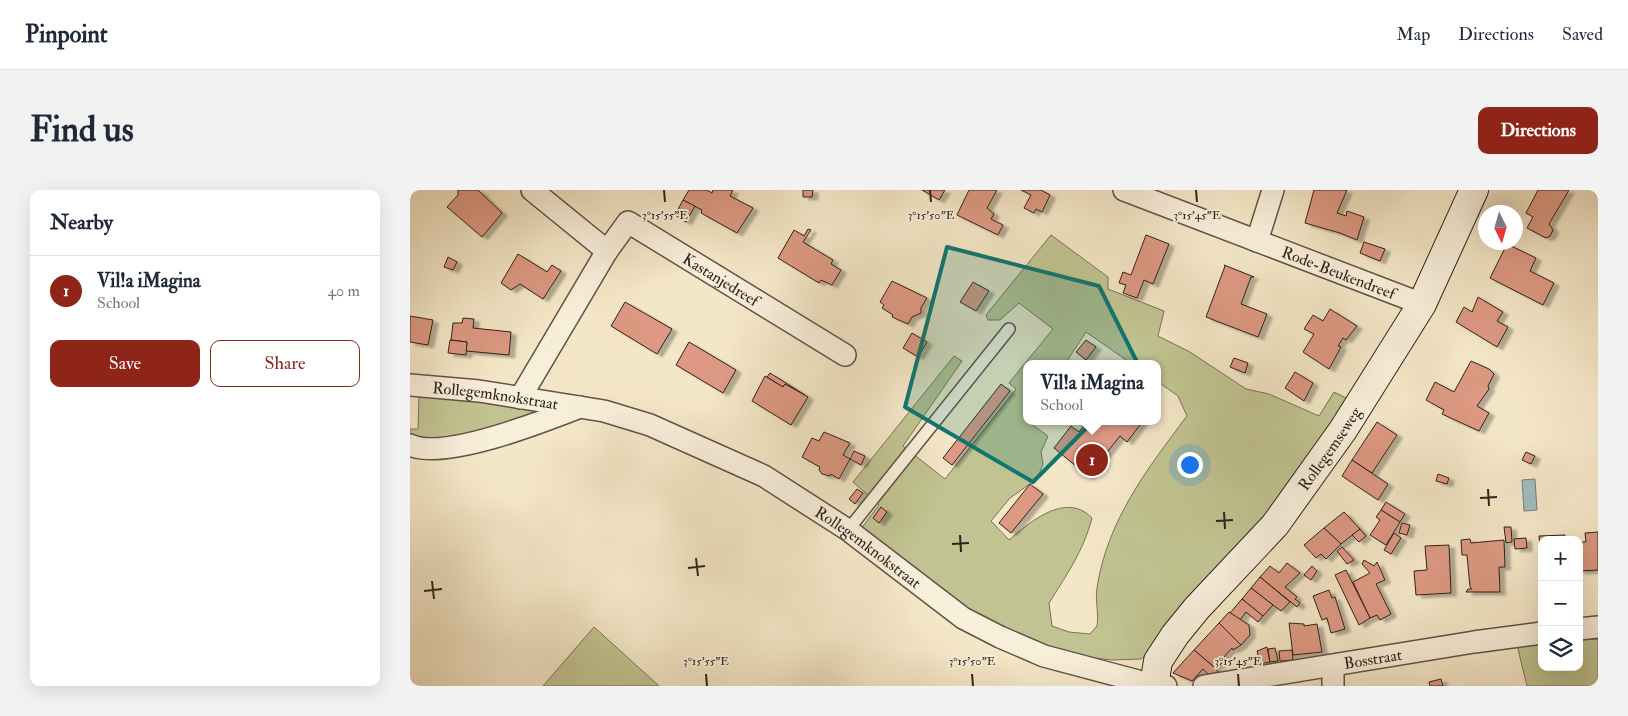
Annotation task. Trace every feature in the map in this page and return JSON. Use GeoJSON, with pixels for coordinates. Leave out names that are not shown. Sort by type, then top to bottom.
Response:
{"type":"FeatureCollection","features":[{"type":"Feature","properties":{"kind":"street"},"geometry":{"type":"LineString","coordinates":[[532,190],[607,251]]}},
{"type":"Feature","properties":{"kind":"street","name":"Rode-Beukendreef"},"geometry":{"type":"LineString","coordinates":[[1124,190],[1422,304]]}},
{"type":"Feature","properties":{"kind":"street"},"geometry":{"type":"LineString","coordinates":[[1257,241],[1273,190]]}},
{"type":"Feature","properties":{"kind":"street","name":"Rollegemseweg"},"geometry":{"type":"LineString","coordinates":[[1158,685],[1158,661],[1175,635],[1197,608],[1280,518],[1343,430],[1422,304],[1474,190]]}},
{"type":"Feature","properties":{"kind":"street","name":"Kastanjedreef"},"geometry":{"type":"LineString","coordinates":[[520,398],[607,251],[628,222],[846,355]]}},
{"type":"Feature","properties":{"kind":"street","name":"Rollegemknokstraat"},"geometry":{"type":"LineString","coordinates":[[410,385],[581,407],[604,411],[650,425],[764,476],[848,530],[963,618],[1000,637],[1044,656],[1158,685]]}},
{"type":"Feature","properties":{"kind":"street","name":"Rollegemknokstraat"},"geometry":{"type":"LineString","coordinates":[[410,445],[434,450],[454,447],[546,420],[581,407]]}},
{"type":"Feature","properties":{"kind":"street"},"geometry":{"type":"LineString","coordinates":[[1583,629],[1598,628]]}},
{"type":"Feature","properties":{"kind":"street","name":"Bosstraat"},"geometry":{"type":"LineString","coordinates":[[1204,686],[1333,676],[1474,642],[1538,634]]}},
{"type":"Feature","properties":{"kind":"lane"},"geometry":{"type":"LineString","coordinates":[[848,530],[1009,328]]}},
{"type":"Feature","properties":{"kind":"highlighted area"},"geometry":{"type":"Polygon","coordinates":[[[947,247],[1099,286],[1142,372],[1033,482],[905,407],[947,247]]]}},
{"type":"Feature","properties":{"kind":"green space"},"geometry":{"type":"Polygon","coordinates":[[[1051,235],[1108,277],[1108,289],[1164,311],[1158,336],[1190,352],[1246,389],[1269,394],[1319,416],[1334,392],[1350,400],[1290,491],[1165,627],[1148,653],[1141,659],[1112,660],[1049,653],[997,631],[860,530],[879,505],[853,482],[954,356],[962,361],[903,446],[945,479],[1016,389],[1009,383],[1023,366],[1023,425],[1033,425],[1048,436],[1041,452],[1043,464],[1037,479],[1010,498],[991,521],[1009,540],[1038,518],[1060,508],[1082,510],[1092,518],[1079,552],[1049,603],[1052,626],[1069,632],[1090,634],[1097,626],[1097,588],[1102,564],[1119,518],[1157,456],[1187,416],[1178,396],[1161,384],[1161,360],[1126,360],[1086,332],[1068,360],[1028,360],[1053,329],[1019,303],[1000,320],[988,320],[986,315],[1051,235]]]}},
{"type":"Feature","properties":{"kind":"green space"},"geometry":{"type":"Polygon","coordinates":[[[419,396],[487,401],[545,410],[451,443],[410,439],[410,429],[418,429],[419,396]]]}},
{"type":"Feature","properties":{"kind":"green space"},"geometry":{"type":"Polygon","coordinates":[[[594,627],[659,686],[543,686],[594,627]]]}},
{"type":"Feature","properties":{"kind":"green space"},"geometry":{"type":"Polygon","coordinates":[[[1598,639],[1598,686],[1527,686],[1517,645],[1538,643],[1538,671],[1583,671],[1583,640],[1598,639]]]}},
{"type":"Feature","properties":{"kind":"water"},"geometry":{"type":"Polygon","coordinates":[[[1535,479],[1537,510],[1524,511],[1522,480],[1535,479]]]}},
{"type":"Feature","properties":{"kind":"building"},"geometry":{"type":"Polygon","coordinates":[[[458,190],[478,190],[502,213],[482,237],[447,207],[458,195],[458,190]]]}},
{"type":"Feature","properties":{"kind":"building"},"geometry":{"type":"Polygon","coordinates":[[[689,190],[707,190],[712,193],[713,190],[733,190],[730,196],[753,208],[737,233],[701,213],[702,210],[683,200],[689,190]]]}},
{"type":"Feature","properties":{"kind":"building"},"geometry":{"type":"Polygon","coordinates":[[[803,190],[813,190],[812,197],[803,197],[803,190]]]}},
{"type":"Feature","properties":{"kind":"building"},"geometry":{"type":"Polygon","coordinates":[[[922,190],[945,190],[939,200],[922,190]]]}},
{"type":"Feature","properties":{"kind":"building"},"geometry":{"type":"Polygon","coordinates":[[[969,190],[997,190],[987,208],[994,214],[991,219],[1003,225],[998,235],[957,215],[969,190]]]}},
{"type":"Feature","properties":{"kind":"building"},"geometry":{"type":"Polygon","coordinates":[[[1021,190],[1041,190],[1050,195],[1042,212],[1036,209],[1034,213],[1024,208],[1031,195],[1021,190]]]}},
{"type":"Feature","properties":{"kind":"building"},"geometry":{"type":"Polygon","coordinates":[[[1314,190],[1347,190],[1337,213],[1346,216],[1347,211],[1364,217],[1357,240],[1305,223],[1314,190]]]}},
{"type":"Feature","properties":{"kind":"building"},"geometry":{"type":"Polygon","coordinates":[[[1538,190],[1569,190],[1549,224],[1553,230],[1550,236],[1546,238],[1527,228],[1533,217],[1526,213],[1538,190]]]}},
{"type":"Feature","properties":{"kind":"building"},"geometry":{"type":"Polygon","coordinates":[[[683,200],[695,206],[686,222],[675,215],[683,200]]]}},
{"type":"Feature","properties":{"kind":"building"},"geometry":{"type":"Polygon","coordinates":[[[808,229],[811,230],[803,242],[833,260],[831,264],[841,270],[832,285],[821,280],[819,283],[778,258],[794,230],[804,236],[808,229]]]}},
{"type":"Feature","properties":{"kind":"building"},"geometry":{"type":"Polygon","coordinates":[[[1146,235],[1169,244],[1153,284],[1144,280],[1137,298],[1123,293],[1126,285],[1119,283],[1123,272],[1131,275],[1146,235]]]}},
{"type":"Feature","properties":{"kind":"building"},"geometry":{"type":"Polygon","coordinates":[[[1364,242],[1385,249],[1380,261],[1360,253],[1364,242]]]}},
{"type":"Feature","properties":{"kind":"building"},"geometry":{"type":"Polygon","coordinates":[[[1504,250],[1519,250],[1536,258],[1530,271],[1554,283],[1543,305],[1490,278],[1504,250]]]}},
{"type":"Feature","properties":{"kind":"building"},"geometry":{"type":"Polygon","coordinates":[[[518,254],[547,272],[552,265],[561,271],[543,299],[520,284],[511,290],[501,283],[518,254]]]}},
{"type":"Feature","properties":{"kind":"building"},"geometry":{"type":"Polygon","coordinates":[[[448,257],[457,262],[453,270],[444,267],[448,257]]]}},
{"type":"Feature","properties":{"kind":"building"},"geometry":{"type":"Polygon","coordinates":[[[1224,265],[1254,277],[1251,277],[1241,304],[1267,314],[1258,337],[1206,317],[1224,265]]]}},
{"type":"Feature","properties":{"kind":"building"},"geometry":{"type":"Polygon","coordinates":[[[892,281],[927,298],[921,308],[921,313],[912,317],[908,324],[892,317],[893,315],[882,308],[884,305],[880,302],[892,281]]]}},
{"type":"Feature","properties":{"kind":"building"},"geometry":{"type":"Polygon","coordinates":[[[973,282],[989,291],[976,311],[960,302],[973,282]]]}},
{"type":"Feature","properties":{"kind":"building"},"geometry":{"type":"Polygon","coordinates":[[[1478,297],[1503,312],[1497,321],[1508,327],[1497,347],[1456,322],[1464,307],[1472,312],[1478,297]]]}},
{"type":"Feature","properties":{"kind":"building"},"geometry":{"type":"Polygon","coordinates":[[[625,302],[672,329],[657,354],[611,326],[625,302]]]}},
{"type":"Feature","properties":{"kind":"building"},"geometry":{"type":"Polygon","coordinates":[[[1330,309],[1357,326],[1346,340],[1343,338],[1338,346],[1341,347],[1329,369],[1303,352],[1314,334],[1304,329],[1313,315],[1323,321],[1330,309]]]}},
{"type":"Feature","properties":{"kind":"building"},"geometry":{"type":"Polygon","coordinates":[[[410,316],[433,320],[428,345],[410,342],[410,316]]]}},
{"type":"Feature","properties":{"kind":"building"},"geometry":{"type":"Polygon","coordinates":[[[463,318],[474,319],[473,328],[511,332],[509,355],[466,351],[467,342],[451,340],[453,323],[462,323],[463,318]]]}},
{"type":"Feature","properties":{"kind":"building"},"geometry":{"type":"Polygon","coordinates":[[[912,333],[927,342],[918,357],[903,348],[912,333]]]}},
{"type":"Feature","properties":{"kind":"building"},"geometry":{"type":"Polygon","coordinates":[[[450,340],[467,342],[466,355],[448,353],[450,340]]]}},
{"type":"Feature","properties":{"kind":"building"},"geometry":{"type":"Polygon","coordinates":[[[1086,340],[1096,347],[1086,360],[1076,352],[1086,340]]]}},
{"type":"Feature","properties":{"kind":"building"},"geometry":{"type":"Polygon","coordinates":[[[689,342],[736,370],[723,393],[676,365],[689,342]]]}},
{"type":"Feature","properties":{"kind":"building"},"geometry":{"type":"Polygon","coordinates":[[[1234,358],[1248,363],[1245,373],[1230,367],[1234,358]]]}},
{"type":"Feature","properties":{"kind":"building"},"geometry":{"type":"Polygon","coordinates":[[[1471,361],[1489,369],[1494,374],[1488,386],[1489,389],[1477,406],[1489,413],[1479,431],[1442,414],[1444,410],[1426,400],[1435,382],[1454,392],[1471,361]]]}},
{"type":"Feature","properties":{"kind":"building"},"geometry":{"type":"Polygon","coordinates":[[[1295,372],[1313,383],[1304,401],[1285,388],[1295,372]]]}},
{"type":"Feature","properties":{"kind":"building"},"geometry":{"type":"Polygon","coordinates":[[[770,373],[805,395],[785,384],[783,387],[767,377],[770,373]]]}},
{"type":"Feature","properties":{"kind":"building"},"geometry":{"type":"Polygon","coordinates":[[[765,376],[783,387],[785,384],[808,397],[791,425],[752,401],[765,376]]]}},
{"type":"Feature","properties":{"kind":"building"},"geometry":{"type":"Polygon","coordinates":[[[1001,384],[1010,391],[952,465],[943,458],[1001,384]]]}},
{"type":"Feature","properties":{"kind":"building"},"geometry":{"type":"Polygon","coordinates":[[[1377,422],[1397,435],[1372,473],[1352,460],[1377,422]]]}},
{"type":"Feature","properties":{"kind":"building"},"geometry":{"type":"Polygon","coordinates":[[[1084,425],[1140,425],[1127,442],[1120,436],[1088,476],[1054,448],[1071,426],[1079,432],[1084,425]]]}},
{"type":"Feature","properties":{"kind":"building"},"geometry":{"type":"Polygon","coordinates":[[[824,432],[850,443],[843,455],[850,459],[839,479],[831,474],[830,476],[822,474],[819,470],[820,467],[802,457],[812,438],[819,441],[824,432]]]}},
{"type":"Feature","properties":{"kind":"building"},"geometry":{"type":"Polygon","coordinates":[[[854,451],[865,456],[861,465],[850,459],[854,451]]]}},
{"type":"Feature","properties":{"kind":"building"},"geometry":{"type":"Polygon","coordinates":[[[1526,452],[1535,456],[1531,464],[1522,460],[1526,452]]]}},
{"type":"Feature","properties":{"kind":"building"},"geometry":{"type":"Polygon","coordinates":[[[1352,460],[1388,484],[1378,500],[1342,476],[1352,460]]]}},
{"type":"Feature","properties":{"kind":"building"},"geometry":{"type":"Polygon","coordinates":[[[1438,474],[1449,478],[1447,484],[1436,481],[1438,474]]]}},
{"type":"Feature","properties":{"kind":"building"},"geometry":{"type":"Polygon","coordinates":[[[1030,484],[1043,494],[1011,533],[999,523],[1030,484]]]}},
{"type":"Feature","properties":{"kind":"building"},"geometry":{"type":"Polygon","coordinates":[[[857,489],[863,493],[855,504],[849,499],[857,489]]]}},
{"type":"Feature","properties":{"kind":"building"},"geometry":{"type":"Polygon","coordinates":[[[1386,502],[1405,514],[1400,522],[1381,510],[1386,502]]]}},
{"type":"Feature","properties":{"kind":"building"},"geometry":{"type":"Polygon","coordinates":[[[881,507],[887,512],[879,523],[873,518],[881,507]]]}},
{"type":"Feature","properties":{"kind":"building"},"geometry":{"type":"Polygon","coordinates":[[[1381,510],[1400,522],[1386,545],[1370,535],[1380,520],[1376,517],[1381,510]]]}},
{"type":"Feature","properties":{"kind":"building"},"geometry":{"type":"Polygon","coordinates":[[[1344,512],[1360,529],[1341,544],[1324,528],[1344,512]]]}},
{"type":"Feature","properties":{"kind":"building"},"geometry":{"type":"Polygon","coordinates":[[[1402,523],[1410,525],[1407,535],[1399,533],[1402,523]]]}},
{"type":"Feature","properties":{"kind":"building"},"geometry":{"type":"Polygon","coordinates":[[[1504,527],[1511,527],[1512,542],[1506,543],[1504,527]]]}},
{"type":"Feature","properties":{"kind":"building"},"geometry":{"type":"Polygon","coordinates":[[[1324,528],[1341,544],[1326,559],[1321,554],[1316,558],[1304,545],[1324,528]]]}},
{"type":"Feature","properties":{"kind":"building"},"geometry":{"type":"Polygon","coordinates":[[[1360,529],[1366,536],[1359,542],[1352,535],[1360,529]]]}},
{"type":"Feature","properties":{"kind":"building"},"geometry":{"type":"Polygon","coordinates":[[[1598,532],[1598,570],[1583,571],[1583,542],[1586,542],[1585,533],[1598,532]]]}},
{"type":"Feature","properties":{"kind":"building"},"geometry":{"type":"Polygon","coordinates":[[[1394,533],[1401,538],[1391,554],[1384,550],[1394,533]]]}},
{"type":"Feature","properties":{"kind":"building"},"geometry":{"type":"Polygon","coordinates":[[[1526,538],[1527,548],[1515,549],[1514,539],[1526,538]]]}},
{"type":"Feature","properties":{"kind":"building"},"geometry":{"type":"Polygon","coordinates":[[[1470,539],[1471,543],[1504,540],[1505,567],[1499,567],[1500,592],[1466,592],[1468,589],[1472,589],[1470,587],[1467,555],[1462,555],[1461,540],[1470,539]]]}},
{"type":"Feature","properties":{"kind":"building"},"geometry":{"type":"Polygon","coordinates":[[[1449,545],[1451,593],[1416,595],[1414,571],[1427,570],[1425,546],[1449,545]]]}},
{"type":"Feature","properties":{"kind":"building"},"geometry":{"type":"Polygon","coordinates":[[[1342,547],[1354,560],[1347,564],[1337,551],[1342,547]]]}},
{"type":"Feature","properties":{"kind":"building"},"geometry":{"type":"Polygon","coordinates":[[[1364,560],[1374,566],[1377,562],[1385,580],[1376,584],[1391,614],[1380,620],[1377,615],[1370,618],[1353,582],[1370,573],[1362,564],[1364,560]]]}},
{"type":"Feature","properties":{"kind":"building"},"geometry":{"type":"Polygon","coordinates":[[[1287,563],[1300,573],[1285,587],[1297,597],[1295,599],[1300,603],[1297,607],[1260,577],[1270,566],[1279,573],[1287,563]]]}},
{"type":"Feature","properties":{"kind":"building"},"geometry":{"type":"Polygon","coordinates":[[[1312,566],[1317,571],[1311,580],[1304,575],[1312,566]]]}},
{"type":"Feature","properties":{"kind":"building"},"geometry":{"type":"Polygon","coordinates":[[[1346,570],[1370,618],[1359,625],[1335,575],[1346,570]]]}},
{"type":"Feature","properties":{"kind":"building"},"geometry":{"type":"Polygon","coordinates":[[[1260,577],[1290,602],[1281,611],[1251,588],[1260,577]]]}},
{"type":"Feature","properties":{"kind":"building"},"geometry":{"type":"Polygon","coordinates":[[[1251,588],[1273,605],[1263,616],[1242,599],[1251,588]]]}},
{"type":"Feature","properties":{"kind":"building"},"geometry":{"type":"Polygon","coordinates":[[[1329,590],[1332,598],[1335,597],[1345,629],[1331,633],[1327,618],[1322,620],[1313,596],[1329,590]]]}},
{"type":"Feature","properties":{"kind":"building"},"geometry":{"type":"Polygon","coordinates":[[[1242,599],[1263,616],[1258,622],[1246,612],[1240,620],[1230,613],[1242,599]]]}},
{"type":"Feature","properties":{"kind":"building"},"geometry":{"type":"Polygon","coordinates":[[[1229,612],[1249,625],[1250,635],[1241,645],[1219,623],[1229,612]]]}},
{"type":"Feature","properties":{"kind":"building"},"geometry":{"type":"Polygon","coordinates":[[[1219,623],[1241,645],[1233,650],[1232,648],[1223,658],[1225,659],[1221,664],[1214,667],[1194,650],[1219,623]]]}},
{"type":"Feature","properties":{"kind":"building"},"geometry":{"type":"Polygon","coordinates":[[[1289,623],[1304,624],[1304,626],[1317,624],[1322,652],[1293,655],[1289,623]]]}},
{"type":"Feature","properties":{"kind":"building"},"geometry":{"type":"Polygon","coordinates":[[[1267,647],[1270,662],[1260,664],[1257,651],[1267,647]]]}},
{"type":"Feature","properties":{"kind":"building"},"geometry":{"type":"Polygon","coordinates":[[[1275,648],[1278,661],[1270,662],[1268,649],[1275,648]]]}},
{"type":"Feature","properties":{"kind":"building"},"geometry":{"type":"Polygon","coordinates":[[[1194,650],[1220,674],[1211,677],[1203,669],[1192,681],[1173,673],[1194,650]]]}},
{"type":"Feature","properties":{"kind":"building"},"geometry":{"type":"Polygon","coordinates":[[[1292,650],[1293,660],[1280,661],[1279,651],[1292,650]]]}},
{"type":"Feature","properties":{"kind":"building"},"geometry":{"type":"Polygon","coordinates":[[[1441,679],[1443,686],[1430,686],[1429,682],[1441,679]]]}},
{"type":"Feature","properties":{"kind":"place","name":"Vil!a iMagina"},"geometry":{"type":"Point","coordinates":[1092,460]}}]}
